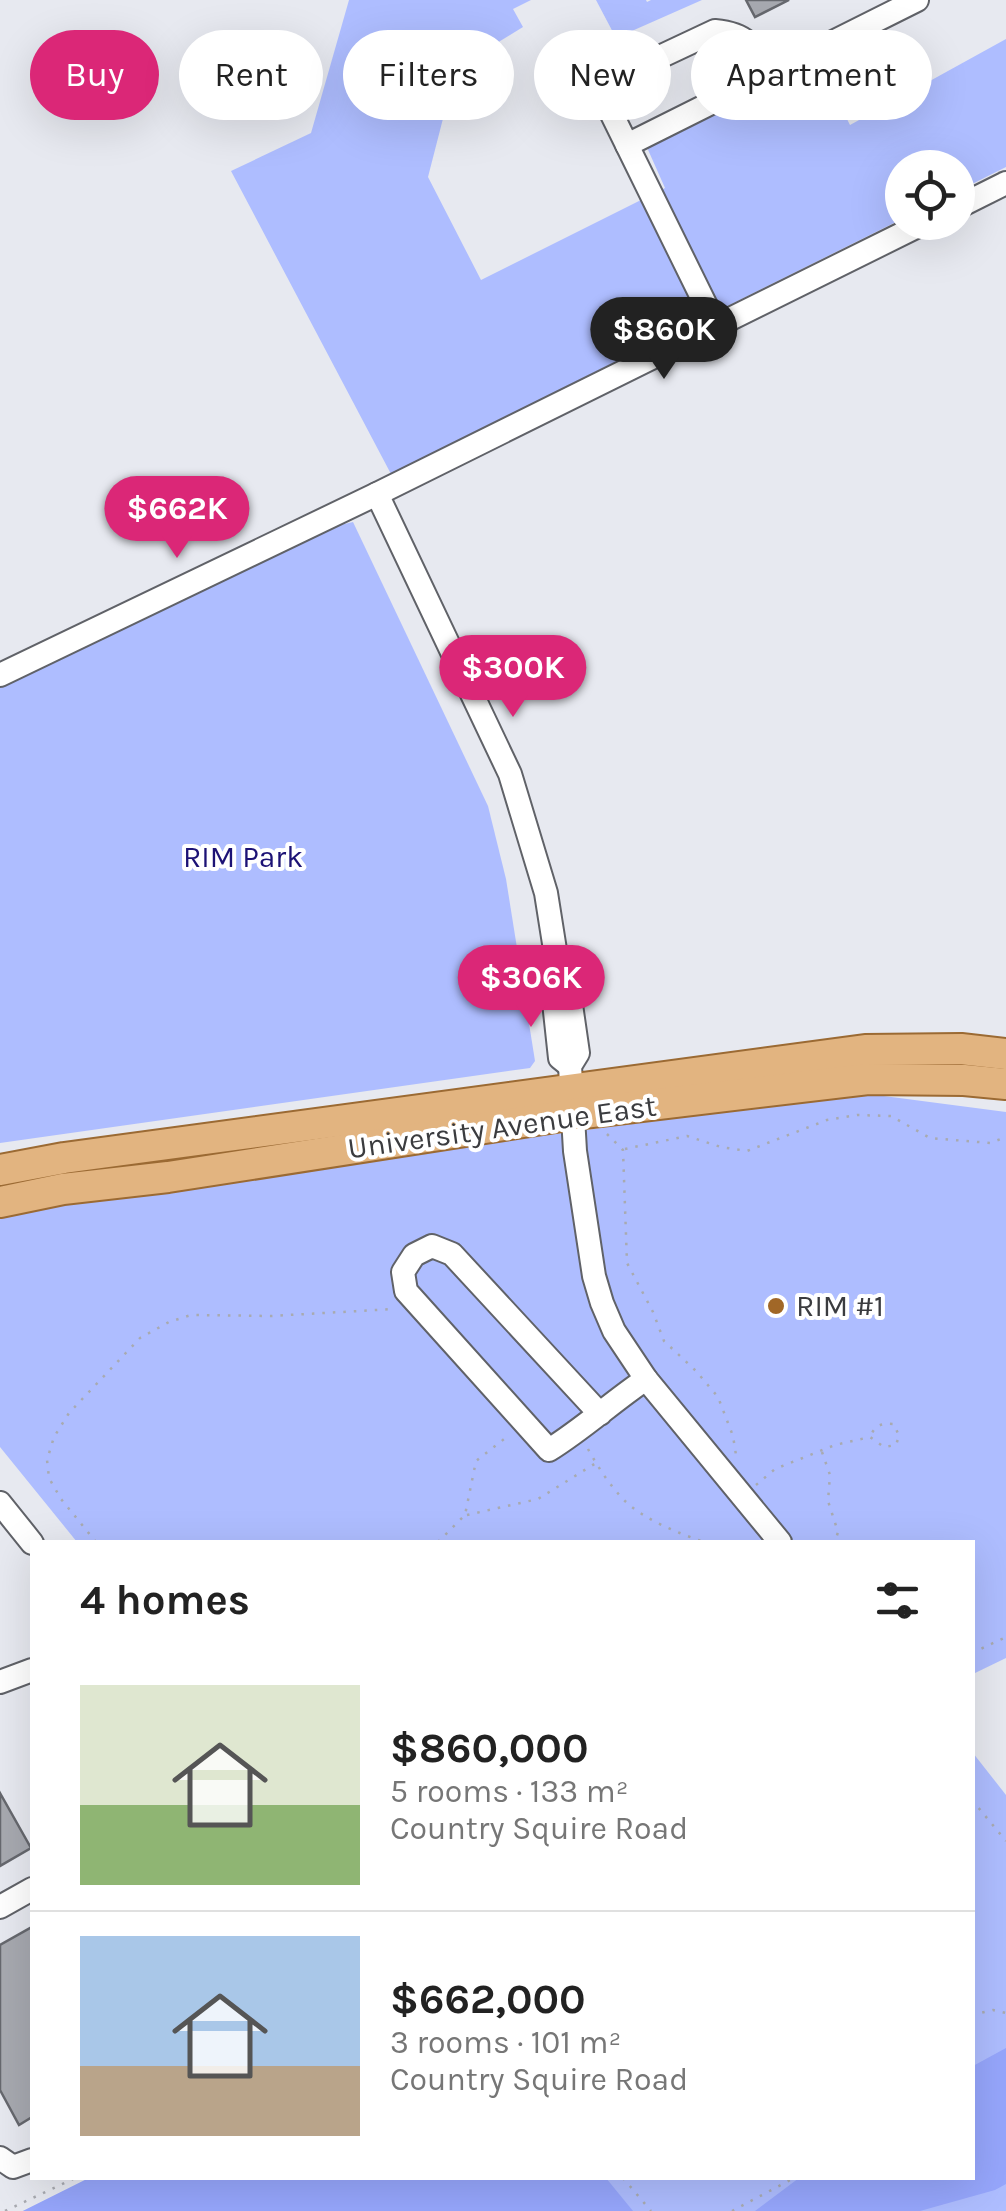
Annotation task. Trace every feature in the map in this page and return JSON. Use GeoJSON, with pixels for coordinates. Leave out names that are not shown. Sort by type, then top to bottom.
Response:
{"type":"FeatureCollection","features":[{"type":"Feature","properties":{"kind":"main road","name":"University Avenue East"},"geometry":{"type":"LineString","coordinates":[[0,1170],[64,1158],[864,1050],[961,1049],[1006,1054]]}},
{"type":"Feature","properties":{"kind":"main road","name":"University Avenue East"},"geometry":{"type":"LineString","coordinates":[[0,1202],[62,1189],[168,1177],[572,1090],[868,1079],[1006,1084]]}},
{"type":"Feature","properties":{"kind":"street"},"geometry":{"type":"LineString","coordinates":[[857,30],[917,0]]}},
{"type":"Feature","properties":{"kind":"street"},"geometry":{"type":"LineString","coordinates":[[691,41],[598,86],[716,326]]}},
{"type":"Feature","properties":{"kind":"street"},"geometry":{"type":"LineString","coordinates":[[627,145],[691,113]]}},
{"type":"Feature","properties":{"kind":"street"},"geometry":{"type":"LineString","coordinates":[[975,198],[1006,183]]}},
{"type":"Feature","properties":{"kind":"street"},"geometry":{"type":"LineString","coordinates":[[0,675],[378,494],[890,240]]}},
{"type":"Feature","properties":{"kind":"street"},"geometry":{"type":"LineString","coordinates":[[378,494],[510,774],[546,893],[559,975],[553,992],[560,1058],[572,1090],[575,1151],[594,1276],[602,1303],[614,1331],[646,1380],[778,1540]]}},
{"type":"Feature","properties":{"kind":"street"},"geometry":{"type":"LineString","coordinates":[[600,1414],[452,1254],[432,1246],[414,1255],[403,1272],[406,1291],[549,1450],[576,1433],[646,1380]]}},
{"type":"Feature","properties":{"kind":"street"},"geometry":{"type":"LineString","coordinates":[[0,1503],[30,1540]]}},
{"type":"Feature","properties":{"kind":"street"},"geometry":{"type":"LineString","coordinates":[[0,1694],[18,1676]]}},
{"type":"Feature","properties":{"kind":"street"},"geometry":{"type":"LineString","coordinates":[[0,1908],[30,1890]]}},
{"type":"Feature","properties":{"kind":"street"},"geometry":{"type":"LineString","coordinates":[[0,2158],[13,2167],[30,2161]]}},
{"type":"Feature","properties":{"kind":"path"},"geometry":{"type":"LineString","coordinates":[[742,1496],[733,1436],[718,1397],[664,1341],[627,1263],[623,1150],[687,1136],[747,1152],[826,1120],[857,1114],[892,1116],[930,1138],[990,1143],[1006,1137]]}},
{"type":"Feature","properties":{"kind":"path"},"geometry":{"type":"LineString","coordinates":[[94,1540],[61,1499],[49,1478],[47,1460],[54,1437],[69,1413],[140,1338],[190,1315],[271,1316],[421,1307]]}},
{"type":"Feature","properties":{"kind":"path"},"geometry":{"type":"LineString","coordinates":[[882,1423],[894,1424],[900,1436],[896,1445],[884,1447],[870,1437],[882,1423]]}},
{"type":"Feature","properties":{"kind":"path"},"geometry":{"type":"LineString","coordinates":[[466,1515],[476,1461],[525,1424]]}},
{"type":"Feature","properties":{"kind":"path"},"geometry":{"type":"LineString","coordinates":[[576,1433],[627,1503],[700,1540]]}},
{"type":"Feature","properties":{"kind":"path"},"geometry":{"type":"LineString","coordinates":[[742,1496],[774,1469],[870,1437]]}},
{"type":"Feature","properties":{"kind":"path"},"geometry":{"type":"LineString","coordinates":[[822,1450],[830,1475],[828,1501],[838,1532],[836,1540]]}},
{"type":"Feature","properties":{"kind":"path"},"geometry":{"type":"LineString","coordinates":[[440,1540],[466,1515],[538,1499],[596,1463]]}},
{"type":"Feature","properties":{"kind":"path"},"geometry":{"type":"LineString","coordinates":[[975,1652],[1006,1638]]}},
{"type":"Feature","properties":{"kind":"path"},"geometry":{"type":"LineString","coordinates":[[975,1804],[1006,1841]]}},
{"type":"Feature","properties":{"kind":"path"},"geometry":{"type":"LineString","coordinates":[[975,2014],[1006,2012]]}},
{"type":"Feature","properties":{"kind":"path"},"geometry":{"type":"LineString","coordinates":[[5,2211],[71,2180]]}},
{"type":"Feature","properties":{"kind":"path"},"geometry":{"type":"LineString","coordinates":[[625,2180],[651,2211]]}},
{"type":"Feature","properties":{"kind":"path"},"geometry":{"type":"LineString","coordinates":[[732,2211],[790,2180]]}},
{"type":"Feature","properties":{"kind":"green space"},"geometry":{"type":"Polygon","coordinates":[[[349,0],[531,0],[513,9],[523,27],[514,33],[343,30],[343,120],[443,120],[428,177],[481,280],[665,188],[645,143],[693,120],[847,120],[850,125],[859,120],[932,120],[932,80],[1006,39],[1006,167],[975,182],[975,150],[885,150],[885,227],[391,474],[231,171],[311,133],[315,120],[323,120],[323,91],[349,0]]]}},
{"type":"Feature","properties":{"kind":"green space"},"geometry":{"type":"Polygon","coordinates":[[[596,0],[702,0],[634,30],[612,30],[596,0]]]}},
{"type":"Feature","properties":{"kind":"green space","name":"RIM Park"},"geometry":{"type":"Polygon","coordinates":[[[353,522],[488,806],[506,879],[535,1061],[530,1068],[0,1143],[0,685],[327,528],[353,522]]]}},
{"type":"Feature","properties":{"kind":"green space"},"geometry":{"type":"Polygon","coordinates":[[[861,1093],[1006,1112],[1006,1658],[975,1673],[975,1540],[75,1540],[0,1447],[0,1212],[861,1093]]]}},
{"type":"Feature","properties":{"kind":"green space"},"geometry":{"type":"Polygon","coordinates":[[[975,1756],[1006,1795],[1006,2211],[23,2211],[85,2180],[975,2180],[975,1756]]]}},
{"type":"Feature","properties":{"kind":"shaded area"},"geometry":{"type":"Polygon","coordinates":[[[1006,2048],[1006,2184],[920,2211],[755,2211],[796,2180],[975,2180],[975,2065],[1006,2048]]]}},
{"type":"Feature","properties":{"kind":"shaded area"},"geometry":{"type":"Polygon","coordinates":[[[85,2180],[608,2180],[633,2211],[23,2211],[85,2180]]]}},
{"type":"Feature","properties":{"kind":"building"},"geometry":{"type":"Polygon","coordinates":[[[746,0],[789,0],[755,17],[746,0]]]}},
{"type":"Feature","properties":{"kind":"building"},"geometry":{"type":"Polygon","coordinates":[[[0,1793],[30,1849],[0,1866],[0,1793]]]}},
{"type":"Feature","properties":{"kind":"building"},"geometry":{"type":"Polygon","coordinates":[[[30,1928],[30,2118],[19,2125],[0,2090],[0,1945],[30,1928]]]}},
{"type":"Feature","properties":{"kind":"place","name":"RIM #1"},"geometry":{"type":"Point","coordinates":[776,1306]}}]}
